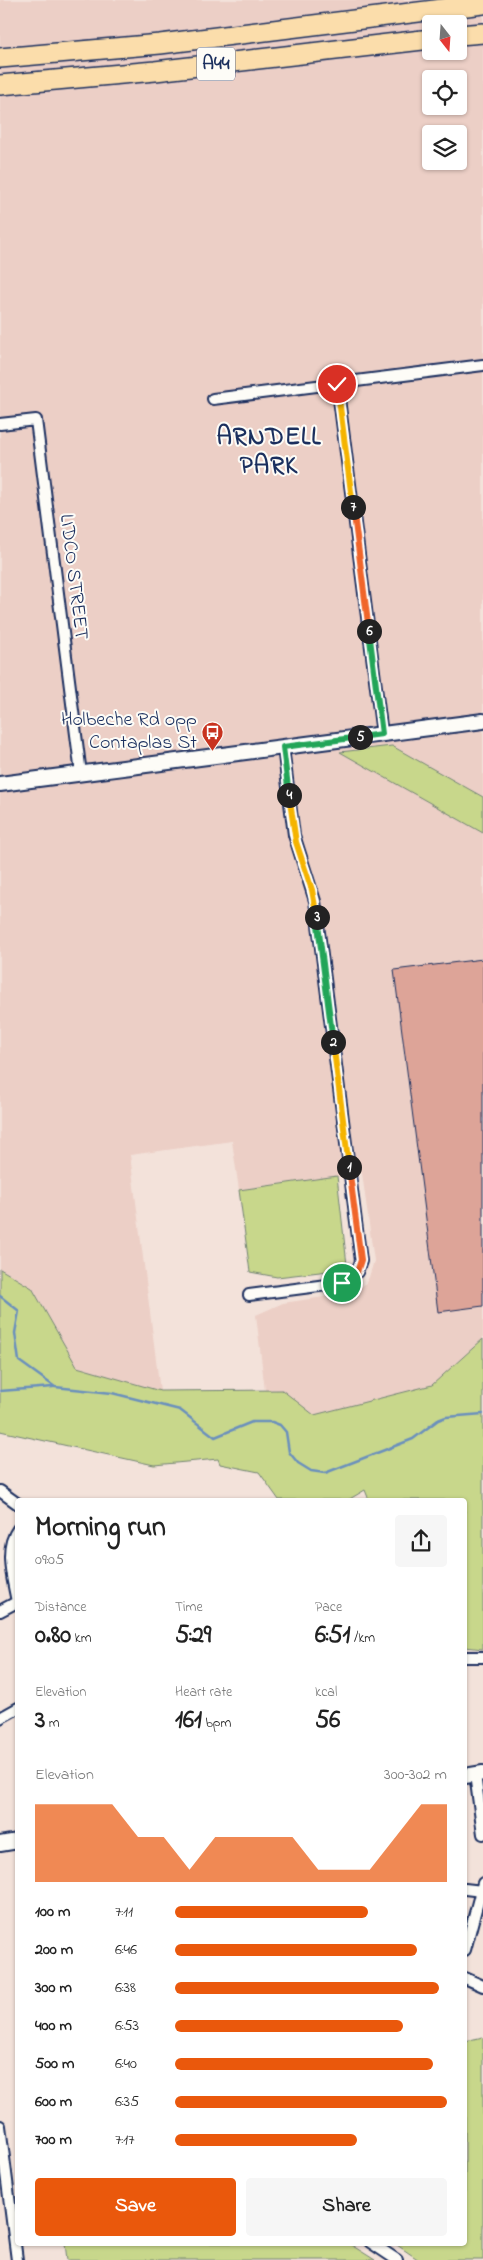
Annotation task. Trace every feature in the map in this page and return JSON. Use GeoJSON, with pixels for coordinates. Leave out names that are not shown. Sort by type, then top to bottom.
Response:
{"type":"FeatureCollection","features":[{"type":"Feature","properties":{"kind":"highway","name":"A44"},"geometry":{"type":"LineString","coordinates":[[0,58],[160,44],[483,4]]}},
{"type":"Feature","properties":{"kind":"highway"},"geometry":{"type":"LineString","coordinates":[[468,35],[483,33]]}},
{"type":"Feature","properties":{"kind":"highway","name":"A44"},"geometry":{"type":"LineString","coordinates":[[0,85],[174,69],[422,40]]}},
{"type":"Feature","properties":{"kind":"street"},"geometry":{"type":"LineString","coordinates":[[213,399],[483,365]]}},
{"type":"Feature","properties":{"kind":"street"},"geometry":{"type":"LineString","coordinates":[[337,384],[382,734]]}},
{"type":"Feature","properties":{"kind":"street","name":"LIDCO STREET"},"geometry":{"type":"LineString","coordinates":[[0,424],[36,420],[81,774]]}},
{"type":"Feature","properties":{"kind":"street"},"geometry":{"type":"LineString","coordinates":[[0,784],[483,721]]}},
{"type":"Feature","properties":{"kind":"street"},"geometry":{"type":"LineString","coordinates":[[249,1295],[342,1283],[357,1272],[361,1260],[315,902],[294,835],[283,747]]}},
{"type":"Feature","properties":{"kind":"street"},"geometry":{"type":"LineString","coordinates":[[0,1491],[15,1502]]}},
{"type":"Feature","properties":{"kind":"street"},"geometry":{"type":"LineString","coordinates":[[15,1535],[11,1544],[10,1560],[15,1590]]}},
{"type":"Feature","properties":{"kind":"street"},"geometry":{"type":"LineString","coordinates":[[0,1611],[15,1603]]}},
{"type":"Feature","properties":{"kind":"street"},"geometry":{"type":"LineString","coordinates":[[467,1657],[483,1657]]}},
{"type":"Feature","properties":{"kind":"street"},"geometry":{"type":"LineString","coordinates":[[0,1718],[15,1710]]}},
{"type":"Feature","properties":{"kind":"street"},"geometry":{"type":"LineString","coordinates":[[474,1775],[483,1834]]}},
{"type":"Feature","properties":{"kind":"street"},"geometry":{"type":"LineString","coordinates":[[0,1844],[15,1842]]}},
{"type":"Feature","properties":{"kind":"street"},"geometry":{"type":"LineString","coordinates":[[467,1889],[482,1887],[467,1943]]}},
{"type":"Feature","properties":{"kind":"street"},"geometry":{"type":"LineString","coordinates":[[467,1979],[483,1986]]}},
{"type":"Feature","properties":{"kind":"street"},"geometry":{"type":"LineString","coordinates":[[0,2126],[3,2166],[17,2260]]}},
{"type":"Feature","properties":{"kind":"street"},"geometry":{"type":"LineString","coordinates":[[376,2246],[396,2260]]}},
{"type":"Feature","properties":{"kind":"shaded area"},"geometry":{"type":"Polygon","coordinates":[[[0,0],[483,0],[483,797],[392,746],[341,752],[483,833],[483,1339],[432,1385],[314,1415],[282,1390],[265,1391],[256,1315],[283,1303],[351,1293],[365,1284],[374,1261],[362,1173],[239,1190],[232,1141],[130,1155],[160,1391],[77,1367],[32,1288],[0,1269],[0,0]]]}},
{"type":"Feature","properties":{"kind":"green space"},"geometry":{"type":"Polygon","coordinates":[[[392,746],[483,797],[483,833],[340,752],[392,746]]]}},
{"type":"Feature","properties":{"kind":"green space"},"geometry":{"type":"Polygon","coordinates":[[[337,1176],[347,1265],[337,1270],[277,1277],[250,1272],[239,1190],[337,1176]]]}},
{"type":"Feature","properties":{"kind":"green space"},"geometry":{"type":"Polygon","coordinates":[[[0,1269],[32,1288],[77,1367],[160,1391],[282,1390],[314,1415],[432,1385],[483,1339],[483,1649],[467,1647],[467,1498],[368,1498],[365,1490],[351,1498],[278,1498],[259,1472],[220,1464],[218,1459],[154,1465],[0,1431],[0,1269]]]}},
{"type":"Feature","properties":{"kind":"green space"},"geometry":{"type":"Polygon","coordinates":[[[483,2037],[483,2260],[419,2260],[398,2246],[467,2246],[467,2041],[483,2037]]]}},
{"type":"Feature","properties":{"kind":"green space"},"geometry":{"type":"Polygon","coordinates":[[[65,2246],[353,2246],[375,2260],[67,2260],[65,2246]]]}},
{"type":"Feature","properties":{"kind":"building"},"geometry":{"type":"Polygon","coordinates":[[[483,959],[483,1306],[438,1312],[394,970],[483,959]]]}},
{"type":"Feature","properties":{"kind":"waterway"},"geometry":{"type":"LineString","coordinates":[[0,1296],[19,1311],[15,1333],[19,1361],[55,1387],[112,1393],[180,1410],[215,1437],[252,1422],[272,1422],[280,1425],[286,1432],[289,1452],[298,1463],[311,1471],[325,1473],[413,1439],[438,1420],[446,1417],[483,1414]]}},
{"type":"Feature","properties":{"kind":"waterway"},"geometry":{"type":"LineString","coordinates":[[0,1391],[53,1387]]}},
{"type":"Feature","properties":{"kind":"place","name":"Holbeche Rd opp Contaplas St"},"geometry":{"type":"Point","coordinates":[213,751]}},
{"type":"Feature","properties":{"kind":"district","name":"ARNDELL PARK"},"geometry":{"type":"Point","coordinates":[269,452]}},
{"type":"Feature","properties":{"kind":"route"},"geometry":{"type":"LineString","coordinates":[[337,384],[382,734],[283,747],[294,835],[315,902],[361,1256],[357,1272],[342,1283]]}}]}
